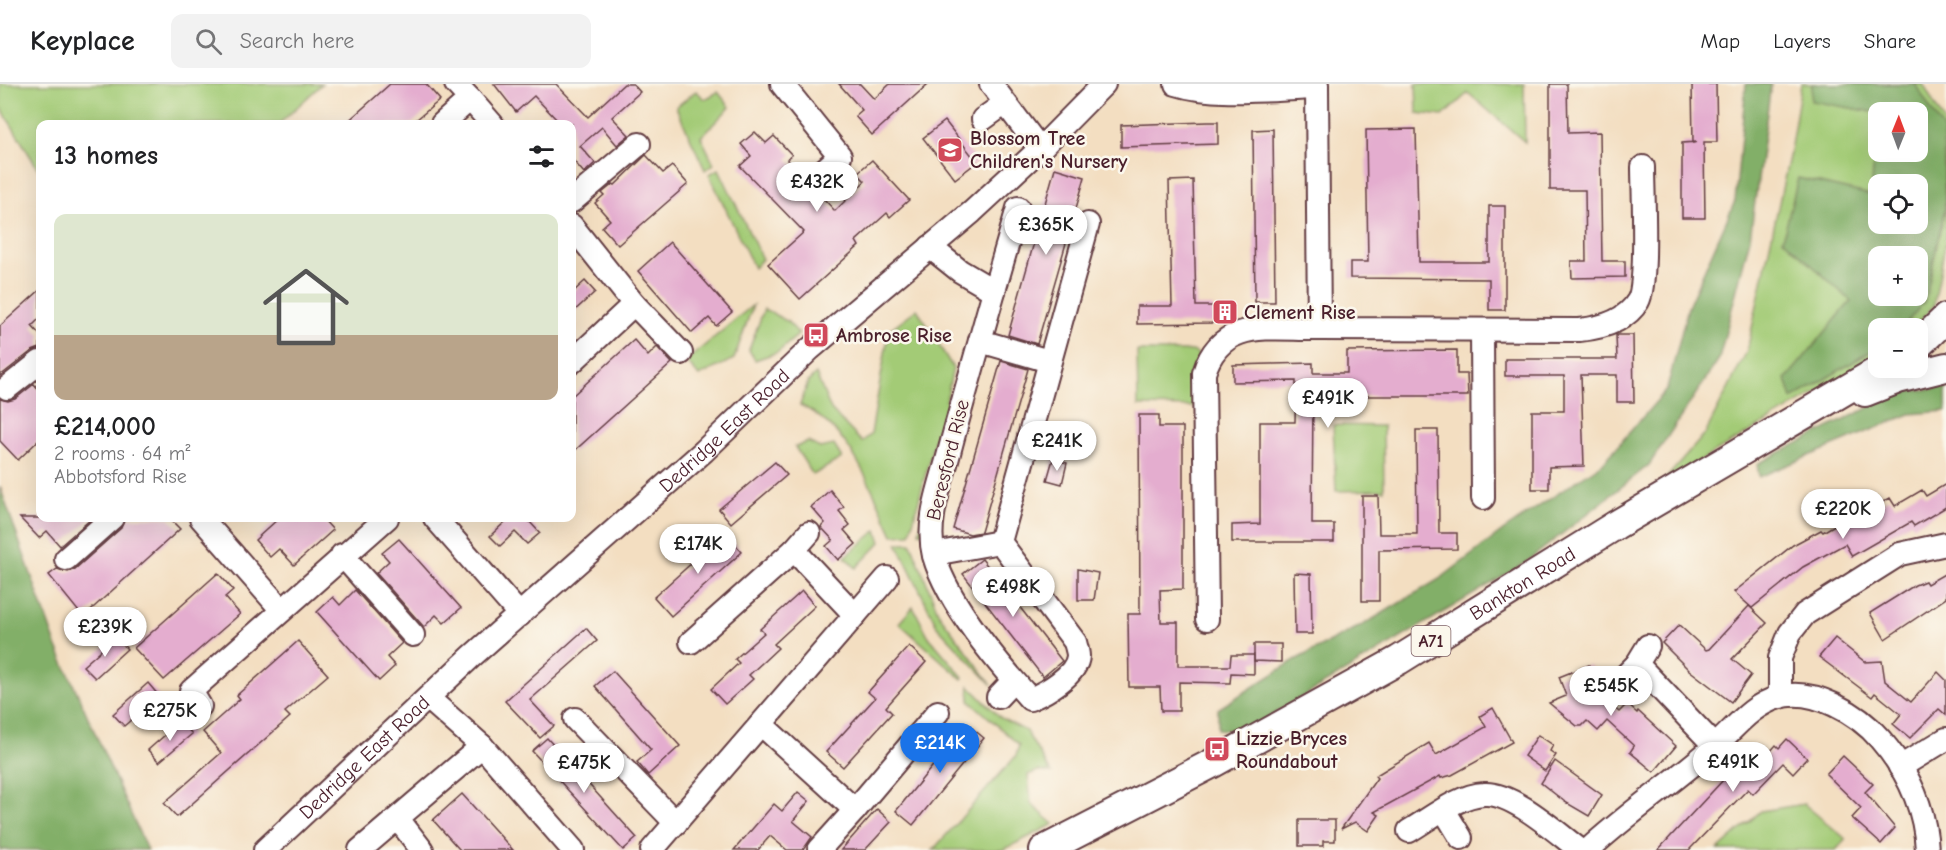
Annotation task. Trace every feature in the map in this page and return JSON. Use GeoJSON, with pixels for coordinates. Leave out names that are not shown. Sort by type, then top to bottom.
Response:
{"type":"FeatureCollection","features":[{"type":"Feature","properties":{"kind":"main road"},"geometry":{"type":"LineString","coordinates":[[1928,335],[1946,318]]}},
{"type":"Feature","properties":{"kind":"main road","name":"Bankton Road"},"geometry":{"type":"LineString","coordinates":[[1807,414],[1898,379],[1946,367]]}},
{"type":"Feature","properties":{"kind":"main road","name":"Bankton Road"},"geometry":{"type":"LineString","coordinates":[[1044,850],[1213,763],[1399,660],[1616,525],[1868,377]]}},
{"type":"Feature","properties":{"kind":"street"},"geometry":{"type":"LineString","coordinates":[[782,84],[840,156],[824,170]]}},
{"type":"Feature","properties":{"kind":"street"},"geometry":{"type":"LineString","coordinates":[[991,84],[1040,149]]}},
{"type":"Feature","properties":{"kind":"street","name":"Dedridge East Road"},"geometry":{"type":"LineString","coordinates":[[265,850],[428,698],[704,451],[810,349],[1040,149],[1104,84]]}},
{"type":"Feature","properties":{"kind":"street"},"geometry":{"type":"LineString","coordinates":[[1176,84],[1203,89],[1317,86],[1318,329]]}},
{"type":"Feature","properties":{"kind":"street"},"geometry":{"type":"LineString","coordinates":[[445,120],[463,92],[488,120]]}},
{"type":"Feature","properties":{"kind":"street"},"geometry":{"type":"LineString","coordinates":[[983,119],[1004,104]]}},
{"type":"Feature","properties":{"kind":"street"},"geometry":{"type":"LineString","coordinates":[[576,198],[639,144]]}},
{"type":"Feature","properties":{"kind":"street"},"geometry":{"type":"LineString","coordinates":[[1207,619],[1204,373],[1210,355],[1224,339],[1241,332],[1318,329],[1596,329],[1624,317],[1639,300],[1643,264],[1643,167]]}},
{"type":"Feature","properties":{"kind":"street","name":"Beresford Rise"},"geometry":{"type":"LineString","coordinates":[[1000,542],[1076,642],[1078,657],[1074,669],[1041,694],[1030,699],[1013,681],[954,601],[934,554],[931,532],[936,501],[1018,208]]}},
{"type":"Feature","properties":{"kind":"street"},"geometry":{"type":"LineString","coordinates":[[934,554],[1000,542],[1088,224]]}},
{"type":"Feature","properties":{"kind":"street"},"geometry":{"type":"LineString","coordinates":[[576,231],[634,304],[681,353]]}},
{"type":"Feature","properties":{"kind":"street"},"geometry":{"type":"LineString","coordinates":[[930,247],[960,271],[994,291]]}},
{"type":"Feature","properties":{"kind":"street"},"geometry":{"type":"LineString","coordinates":[[576,358],[634,304]]}},
{"type":"Feature","properties":{"kind":"street"},"geometry":{"type":"LineString","coordinates":[[1482,330],[1483,498]]}},
{"type":"Feature","properties":{"kind":"street"},"geometry":{"type":"LineString","coordinates":[[980,341],[1049,361]]}},
{"type":"Feature","properties":{"kind":"street"},"geometry":{"type":"LineString","coordinates":[[7,388],[36,365]]}},
{"type":"Feature","properties":{"kind":"street"},"geometry":{"type":"LineString","coordinates":[[66,559],[108,522]]}},
{"type":"Feature","properties":{"kind":"street"},"geometry":{"type":"LineString","coordinates":[[205,522],[281,609]]}},
{"type":"Feature","properties":{"kind":"street"},"geometry":{"type":"LineString","coordinates":[[200,706],[191,691],[342,555],[382,522]]}},
{"type":"Feature","properties":{"kind":"street"},"geometry":{"type":"LineString","coordinates":[[439,522],[520,615]]}},
{"type":"Feature","properties":{"kind":"street"},"geometry":{"type":"LineString","coordinates":[[691,642],[802,541],[855,615]]}},
{"type":"Feature","properties":{"kind":"street"},"geometry":{"type":"LineString","coordinates":[[1780,697],[1780,658],[1790,633],[1805,614],[1900,554],[1946,544]]}},
{"type":"Feature","properties":{"kind":"street"},"geometry":{"type":"LineString","coordinates":[[342,555],[413,635]]}},
{"type":"Feature","properties":{"kind":"street"},"geometry":{"type":"LineString","coordinates":[[652,850],[887,578]]}},
{"type":"Feature","properties":{"kind":"street"},"geometry":{"type":"LineString","coordinates":[[1636,662],[1715,746]]}},
{"type":"Feature","properties":{"kind":"street"},"geometry":{"type":"LineString","coordinates":[[998,697],[1013,681]]}},
{"type":"Feature","properties":{"kind":"street"},"geometry":{"type":"LineString","coordinates":[[1588,850],[1625,816],[1715,746],[1751,710],[1780,697],[1802,696],[1826,703],[1866,723],[1912,786],[1921,814],[1927,850]]}},
{"type":"Feature","properties":{"kind":"street"},"geometry":{"type":"LineString","coordinates":[[428,698],[482,746],[573,850]]}},
{"type":"Feature","properties":{"kind":"street"},"geometry":{"type":"LineString","coordinates":[[819,850],[938,712]]}},
{"type":"Feature","properties":{"kind":"street"},"geometry":{"type":"LineString","coordinates":[[575,718],[676,823]]}},
{"type":"Feature","properties":{"kind":"street"},"geometry":{"type":"LineString","coordinates":[[761,724],[855,810]]}},
{"type":"Feature","properties":{"kind":"street"},"geometry":{"type":"LineString","coordinates":[[1900,767],[1946,739]]}},
{"type":"Feature","properties":{"kind":"street"},"geometry":{"type":"LineString","coordinates":[[360,850],[482,746]]}},
{"type":"Feature","properties":{"kind":"street"},"geometry":{"type":"LineString","coordinates":[[1409,831],[1470,797],[1484,794],[1500,795],[1580,850]]}},
{"type":"Feature","properties":{"kind":"street"},"geometry":{"type":"LineString","coordinates":[[1444,810],[1461,838]]}},
{"type":"Feature","properties":{"kind":"street"},"geometry":{"type":"LineString","coordinates":[[398,819],[422,850]]}},
{"type":"Feature","properties":{"kind":"green space"},"geometry":{"type":"Polygon","coordinates":[[[0,84],[322,84],[283,120],[36,120],[36,165],[1,108],[0,84]]]}},
{"type":"Feature","properties":{"kind":"green space"},"geometry":{"type":"Polygon","coordinates":[[[1416,84],[1524,84],[1525,142],[1468,93],[1443,116],[1417,113],[1416,84]]]}},
{"type":"Feature","properties":{"kind":"green space"},"geometry":{"type":"Polygon","coordinates":[[[1746,84],[1771,84],[1750,238],[1719,359],[1649,465],[1524,564],[1244,732],[1218,729],[1218,709],[1295,660],[1368,622],[1441,578],[1504,530],[1603,463],[1667,389],[1688,307],[1735,201],[1746,84]]]}},
{"type":"Feature","properties":{"kind":"green space"},"geometry":{"type":"Polygon","coordinates":[[[1801,84],[1923,84],[1946,125],[1946,240],[1934,305],[1923,318],[1868,318],[1868,363],[1662,483],[1705,434],[1747,351],[1790,152],[1801,84]]]}},
{"type":"Feature","properties":{"kind":"green space"},"geometry":{"type":"Polygon","coordinates":[[[1812,84],[1915,84],[1926,102],[1868,102],[1868,111],[1811,101],[1812,84]]]}},
{"type":"Feature","properties":{"kind":"green space"},"geometry":{"type":"Polygon","coordinates":[[[696,91],[705,99],[718,92],[730,107],[701,137],[714,164],[705,170],[676,107],[696,91]]]}},
{"type":"Feature","properties":{"kind":"green space"},"geometry":{"type":"Polygon","coordinates":[[[1928,105],[1943,129],[1945,208],[1928,287],[1928,246],[1868,246],[1868,306],[1921,306],[1911,318],[1868,318],[1868,353],[1792,399],[1786,379],[1851,301],[1783,239],[1798,178],[1868,194],[1868,234],[1928,234],[1928,174],[1873,174],[1874,162],[1928,162],[1928,105]]]}},
{"type":"Feature","properties":{"kind":"green space"},"geometry":{"type":"Polygon","coordinates":[[[719,169],[762,259],[754,268],[709,174],[719,169]]]}},
{"type":"Feature","properties":{"kind":"green space"},"geometry":{"type":"Polygon","coordinates":[[[753,305],[734,359],[699,376],[686,361],[753,305]]]}},
{"type":"Feature","properties":{"kind":"green space"},"geometry":{"type":"Polygon","coordinates":[[[764,309],[787,321],[799,334],[778,352],[755,360],[749,350],[764,309]]]}},
{"type":"Feature","properties":{"kind":"green space"},"geometry":{"type":"Polygon","coordinates":[[[917,309],[953,368],[946,401],[954,403],[924,533],[919,532],[944,431],[937,430],[910,534],[893,535],[867,479],[846,444],[818,416],[800,405],[808,382],[816,374],[831,410],[862,442],[871,434],[889,330],[917,309]]]}},
{"type":"Feature","properties":{"kind":"green space"},"geometry":{"type":"Polygon","coordinates":[[[1137,351],[1193,351],[1199,355],[1194,375],[1195,407],[1138,406],[1137,351]]]}},
{"type":"Feature","properties":{"kind":"green space"},"geometry":{"type":"Polygon","coordinates":[[[1946,387],[1946,411],[1910,414],[1759,477],[1757,464],[1897,393],[1946,387]]]}},
{"type":"Feature","properties":{"kind":"green space"},"geometry":{"type":"Polygon","coordinates":[[[1333,425],[1383,426],[1384,490],[1336,491],[1333,425]]]}},
{"type":"Feature","properties":{"kind":"green space"},"geometry":{"type":"Polygon","coordinates":[[[808,442],[820,448],[834,445],[842,458],[813,475],[795,447],[808,442]]]}},
{"type":"Feature","properties":{"kind":"green space"},"geometry":{"type":"Polygon","coordinates":[[[0,487],[56,645],[147,850],[0,850],[0,487]]]}},
{"type":"Feature","properties":{"kind":"green space"},"geometry":{"type":"Polygon","coordinates":[[[877,530],[881,542],[856,568],[845,557],[877,530]]]}},
{"type":"Feature","properties":{"kind":"green space"},"geometry":{"type":"Polygon","coordinates":[[[897,543],[911,543],[939,614],[992,685],[937,626],[897,543]]]}},
{"type":"Feature","properties":{"kind":"green space"},"geometry":{"type":"Polygon","coordinates":[[[913,607],[929,637],[963,677],[962,679],[899,623],[913,607]]]}},
{"type":"Feature","properties":{"kind":"green space"},"geometry":{"type":"Polygon","coordinates":[[[969,686],[1001,718],[1026,731],[1051,773],[1038,771],[1028,775],[1031,804],[1054,824],[1003,850],[933,850],[1016,756],[1019,745],[970,701],[969,686]]]}},
{"type":"Feature","properties":{"kind":"green space"},"geometry":{"type":"Polygon","coordinates":[[[1804,804],[1846,839],[1836,850],[1718,850],[1761,811],[1804,804]]]}},
{"type":"Feature","properties":{"kind":"building"},"geometry":{"type":"Polygon","coordinates":[[[390,84],[426,84],[440,100],[416,120],[350,120],[390,84]]]}},
{"type":"Feature","properties":{"kind":"building"},"geometry":{"type":"Polygon","coordinates":[[[494,84],[556,84],[588,117],[624,84],[633,84],[640,92],[612,117],[629,135],[617,145],[602,127],[580,146],[595,163],[584,173],[576,164],[576,120],[557,120],[534,96],[516,112],[494,84]]]}},
{"type":"Feature","properties":{"kind":"building"},"geometry":{"type":"Polygon","coordinates":[[[839,84],[860,84],[874,99],[890,84],[928,84],[872,135],[855,116],[862,110],[839,84]]]}},
{"type":"Feature","properties":{"kind":"building"},"geometry":{"type":"Polygon","coordinates":[[[1550,84],[1567,84],[1568,133],[1600,132],[1602,261],[1625,261],[1625,277],[1572,278],[1571,261],[1586,261],[1585,190],[1550,190],[1550,84]]]}},
{"type":"Feature","properties":{"kind":"building"},"geometry":{"type":"Polygon","coordinates":[[[1692,84],[1716,84],[1717,142],[1704,142],[1705,218],[1682,218],[1682,143],[1693,142],[1692,84]]]}},
{"type":"Feature","properties":{"kind":"building","name":"Blossom Tree Children's Nursery"},"geometry":{"type":"Polygon","coordinates":[[[945,121],[977,162],[955,179],[923,138],[945,121]]]}},
{"type":"Feature","properties":{"kind":"building"},"geometry":{"type":"Polygon","coordinates":[[[1218,122],[1218,144],[1121,147],[1121,125],[1218,122]]]}},
{"type":"Feature","properties":{"kind":"building"},"geometry":{"type":"Polygon","coordinates":[[[1273,129],[1275,302],[1255,302],[1253,130],[1273,129]]]}},
{"type":"Feature","properties":{"kind":"building"},"geometry":{"type":"Polygon","coordinates":[[[1416,129],[1419,262],[1489,262],[1489,206],[1505,206],[1505,310],[1489,310],[1489,279],[1350,278],[1350,262],[1368,262],[1366,130],[1416,129]]]}},
{"type":"Feature","properties":{"kind":"building"},"geometry":{"type":"Polygon","coordinates":[[[755,132],[766,143],[774,136],[792,155],[787,159],[835,211],[865,181],[857,173],[872,160],[909,200],[890,217],[887,213],[856,241],[859,246],[800,299],[768,264],[804,232],[740,166],[751,156],[741,144],[755,132]]]}},
{"type":"Feature","properties":{"kind":"building"},"geometry":{"type":"Polygon","coordinates":[[[646,155],[663,173],[672,166],[688,184],[618,245],[602,227],[610,220],[595,203],[604,195],[602,193],[613,184],[615,185],[646,155]]]}},
{"type":"Feature","properties":{"kind":"building"},"geometry":{"type":"Polygon","coordinates":[[[1055,168],[1085,177],[1037,344],[1008,335],[1055,168]]]}},
{"type":"Feature","properties":{"kind":"building"},"geometry":{"type":"Polygon","coordinates":[[[1193,180],[1196,306],[1213,306],[1213,323],[1137,324],[1137,306],[1172,306],[1169,181],[1193,180]]]}},
{"type":"Feature","properties":{"kind":"building"},"geometry":{"type":"Polygon","coordinates":[[[670,242],[732,312],[716,326],[709,318],[692,333],[638,271],[670,242]]]}},
{"type":"Feature","properties":{"kind":"building"},"geometry":{"type":"Polygon","coordinates":[[[585,281],[595,292],[576,309],[576,289],[585,281]]]}},
{"type":"Feature","properties":{"kind":"building"},"geometry":{"type":"Polygon","coordinates":[[[36,294],[36,322],[32,326],[36,330],[36,350],[0,376],[0,326],[36,294]]]}},
{"type":"Feature","properties":{"kind":"building"},"geometry":{"type":"Polygon","coordinates":[[[1616,335],[1633,335],[1634,402],[1617,402],[1617,375],[1581,375],[1584,466],[1549,467],[1549,489],[1532,489],[1532,411],[1564,411],[1564,376],[1505,376],[1505,359],[1617,359],[1616,335]]]}},
{"type":"Feature","properties":{"kind":"building"},"geometry":{"type":"Polygon","coordinates":[[[634,340],[648,356],[657,347],[672,363],[576,449],[576,392],[634,340]]]}},
{"type":"Feature","properties":{"kind":"building"},"geometry":{"type":"Polygon","coordinates":[[[1457,350],[1457,374],[1467,374],[1468,396],[1313,396],[1312,524],[1334,524],[1334,542],[1232,542],[1232,525],[1260,524],[1260,422],[1295,422],[1296,381],[1233,382],[1233,365],[1313,363],[1313,373],[1347,373],[1347,351],[1457,350]]]}},
{"type":"Feature","properties":{"kind":"building"},"geometry":{"type":"Polygon","coordinates":[[[1001,361],[1028,369],[981,532],[970,534],[953,529],[1001,361]]]}},
{"type":"Feature","properties":{"kind":"building"},"geometry":{"type":"Polygon","coordinates":[[[34,384],[36,386],[36,443],[18,460],[0,441],[0,399],[8,401],[15,399],[34,384]]]}},
{"type":"Feature","properties":{"kind":"building"},"geometry":{"type":"Polygon","coordinates":[[[1139,415],[1159,415],[1159,427],[1183,427],[1183,589],[1160,590],[1161,622],[1178,622],[1178,666],[1230,666],[1231,655],[1254,655],[1254,674],[1231,673],[1230,683],[1179,682],[1179,711],[1161,711],[1160,687],[1129,687],[1128,614],[1140,614],[1139,415]]]}},
{"type":"Feature","properties":{"kind":"building"},"geometry":{"type":"Polygon","coordinates":[[[1416,430],[1438,430],[1439,533],[1457,533],[1457,549],[1379,550],[1379,601],[1362,601],[1362,496],[1378,496],[1379,534],[1417,534],[1416,430]]]}},
{"type":"Feature","properties":{"kind":"building"},"geometry":{"type":"Polygon","coordinates":[[[1053,459],[1067,463],[1062,484],[1047,480],[1053,459]]]}},
{"type":"Feature","properties":{"kind":"building"},"geometry":{"type":"Polygon","coordinates":[[[775,462],[787,475],[731,523],[719,509],[775,462]]]}},
{"type":"Feature","properties":{"kind":"building"},"geometry":{"type":"Polygon","coordinates":[[[1946,484],[1946,507],[1914,526],[1911,522],[1852,556],[1845,544],[1803,567],[1752,608],[1734,592],[1793,545],[1821,530],[1823,532],[1858,511],[1860,515],[1890,498],[1895,506],[1922,490],[1926,496],[1946,484]]]}},
{"type":"Feature","properties":{"kind":"building"},"geometry":{"type":"Polygon","coordinates":[[[830,490],[844,507],[839,511],[850,525],[844,530],[856,544],[838,560],[826,546],[833,540],[821,527],[825,523],[811,507],[830,490]]]}},
{"type":"Feature","properties":{"kind":"building"},"geometry":{"type":"Polygon","coordinates":[[[20,518],[36,518],[36,522],[87,522],[60,546],[47,531],[39,538],[20,518]]]}},
{"type":"Feature","properties":{"kind":"building"},"geometry":{"type":"Polygon","coordinates":[[[123,522],[173,522],[180,529],[83,617],[49,575],[57,569],[68,572],[75,569],[121,528],[123,522]]]}},
{"type":"Feature","properties":{"kind":"building"},"geometry":{"type":"Polygon","coordinates":[[[275,522],[326,522],[333,530],[294,565],[279,549],[270,557],[255,540],[275,522]]]}},
{"type":"Feature","properties":{"kind":"building"},"geometry":{"type":"Polygon","coordinates":[[[505,522],[530,522],[540,533],[527,544],[515,532],[500,546],[490,536],[505,522]]]}},
{"type":"Feature","properties":{"kind":"building"},"geometry":{"type":"Polygon","coordinates":[[[725,533],[742,552],[671,616],[654,597],[725,533]]]}},
{"type":"Feature","properties":{"kind":"building"},"geometry":{"type":"Polygon","coordinates":[[[399,539],[461,608],[444,623],[436,615],[424,627],[376,573],[389,561],[382,553],[399,539]]]}},
{"type":"Feature","properties":{"kind":"building"},"geometry":{"type":"Polygon","coordinates":[[[982,559],[1062,661],[1043,677],[963,574],[982,559]]]}},
{"type":"Feature","properties":{"kind":"building"},"geometry":{"type":"Polygon","coordinates":[[[1078,569],[1098,573],[1094,600],[1078,600],[1078,569]]]}},
{"type":"Feature","properties":{"kind":"building"},"geometry":{"type":"Polygon","coordinates":[[[218,573],[233,590],[225,597],[240,614],[164,680],[134,648],[218,573]]]}},
{"type":"Feature","properties":{"kind":"building"},"geometry":{"type":"Polygon","coordinates":[[[1294,573],[1311,574],[1312,634],[1295,634],[1294,573]]]}},
{"type":"Feature","properties":{"kind":"building"},"geometry":{"type":"Polygon","coordinates":[[[1946,573],[1946,598],[1885,639],[1870,613],[1915,585],[1925,581],[1927,584],[1946,573]]]}},
{"type":"Feature","properties":{"kind":"building"},"geometry":{"type":"Polygon","coordinates":[[[355,590],[402,643],[387,657],[395,666],[379,681],[317,612],[333,597],[340,605],[355,590]]]}},
{"type":"Feature","properties":{"kind":"building"},"geometry":{"type":"Polygon","coordinates":[[[802,591],[815,606],[774,644],[778,648],[749,675],[753,679],[725,704],[711,689],[739,663],[735,659],[764,633],[760,629],[802,591]]]}},
{"type":"Feature","properties":{"kind":"building"},"geometry":{"type":"Polygon","coordinates":[[[1749,606],[1767,623],[1732,659],[1751,675],[1731,702],[1689,670],[1662,643],[1679,625],[1706,650],[1709,649],[1749,606]]]}},
{"type":"Feature","properties":{"kind":"building"},"geometry":{"type":"Polygon","coordinates":[[[586,628],[597,641],[530,700],[554,726],[540,738],[505,701],[586,628]]]}},
{"type":"Feature","properties":{"kind":"building"},"geometry":{"type":"Polygon","coordinates":[[[116,637],[127,649],[95,678],[83,666],[116,637]]]}},
{"type":"Feature","properties":{"kind":"building"},"geometry":{"type":"Polygon","coordinates":[[[1835,638],[1865,662],[1882,661],[1885,681],[1911,702],[1938,672],[1946,680],[1946,715],[1939,709],[1910,738],[1893,724],[1901,714],[1875,693],[1872,697],[1819,657],[1835,638]]]}},
{"type":"Feature","properties":{"kind":"building"},"geometry":{"type":"Polygon","coordinates":[[[298,641],[328,675],[285,712],[290,717],[177,817],[164,803],[221,753],[203,732],[240,699],[237,695],[298,641]]]}},
{"type":"Feature","properties":{"kind":"building"},"geometry":{"type":"Polygon","coordinates":[[[1254,644],[1281,644],[1281,662],[1254,661],[1254,644]]]}},
{"type":"Feature","properties":{"kind":"building"},"geometry":{"type":"Polygon","coordinates":[[[909,646],[926,662],[886,707],[892,713],[843,767],[826,752],[875,698],[868,692],[909,646]]]}},
{"type":"Feature","properties":{"kind":"building"},"geometry":{"type":"Polygon","coordinates":[[[1589,665],[1601,695],[1607,701],[1619,712],[1627,704],[1637,713],[1638,711],[1676,746],[1654,772],[1630,752],[1634,746],[1607,721],[1598,731],[1587,721],[1582,726],[1577,726],[1549,703],[1566,696],[1559,677],[1589,665]]]}},
{"type":"Feature","properties":{"kind":"building"},"geometry":{"type":"Polygon","coordinates":[[[613,671],[680,746],[648,775],[637,762],[651,750],[595,686],[613,671]]]}},
{"type":"Feature","properties":{"kind":"building"},"geometry":{"type":"Polygon","coordinates":[[[148,683],[159,696],[124,726],[113,714],[148,683]]]}},
{"type":"Feature","properties":{"kind":"building"},"geometry":{"type":"Polygon","coordinates":[[[1493,708],[1512,742],[1452,775],[1441,778],[1440,776],[1374,812],[1379,815],[1368,831],[1355,822],[1341,829],[1377,778],[1375,776],[1429,743],[1436,755],[1486,727],[1480,716],[1493,708]]]}},
{"type":"Feature","properties":{"kind":"building"},"geometry":{"type":"Polygon","coordinates":[[[181,721],[192,734],[159,762],[148,750],[181,721]]]}},
{"type":"Feature","properties":{"kind":"building"},"geometry":{"type":"Polygon","coordinates":[[[967,724],[984,738],[913,825],[896,811],[967,724]]]}},
{"type":"Feature","properties":{"kind":"building"},"geometry":{"type":"Polygon","coordinates":[[[1538,735],[1553,745],[1550,751],[1556,755],[1545,771],[1524,756],[1538,735]]]}},
{"type":"Feature","properties":{"kind":"building"},"geometry":{"type":"Polygon","coordinates":[[[547,738],[637,838],[623,850],[532,751],[547,738]]]}},
{"type":"Feature","properties":{"kind":"building"},"geometry":{"type":"Polygon","coordinates":[[[1787,739],[1807,758],[1793,773],[1783,763],[1753,794],[1748,789],[1689,850],[1658,850],[1751,750],[1762,761],[1776,745],[1779,748],[1787,739]]]}},
{"type":"Feature","properties":{"kind":"building"},"geometry":{"type":"Polygon","coordinates":[[[1843,756],[1873,784],[1865,792],[1895,828],[1881,844],[1852,818],[1861,808],[1826,774],[1843,756]]]}},
{"type":"Feature","properties":{"kind":"building"},"geometry":{"type":"Polygon","coordinates":[[[1555,761],[1602,795],[1589,816],[1565,802],[1541,783],[1555,761]]]}},
{"type":"Feature","properties":{"kind":"building"},"geometry":{"type":"Polygon","coordinates":[[[798,792],[809,801],[793,821],[812,837],[803,850],[787,850],[770,836],[758,850],[734,850],[774,804],[782,811],[798,792]]]}},
{"type":"Feature","properties":{"kind":"building"},"geometry":{"type":"Polygon","coordinates":[[[462,794],[513,850],[460,850],[433,820],[462,794]]]}},
{"type":"Feature","properties":{"kind":"building"},"geometry":{"type":"Polygon","coordinates":[[[877,809],[891,822],[865,850],[841,850],[877,809]]]}},
{"type":"Feature","properties":{"kind":"building"},"geometry":{"type":"Polygon","coordinates":[[[1299,820],[1335,820],[1335,841],[1323,841],[1323,846],[1299,846],[1299,820]]]}},
{"type":"Feature","properties":{"kind":"place","name":"Blossom Tree Children's Nursery"},"geometry":{"type":"Point","coordinates":[950,150]}},
{"type":"Feature","properties":{"kind":"place","name":"Clement Rise"},"geometry":{"type":"Point","coordinates":[1225,312]}},
{"type":"Feature","properties":{"kind":"place","name":"Ambrose Rise"},"geometry":{"type":"Point","coordinates":[816,335]}},
{"type":"Feature","properties":{"kind":"place","name":"Lizzie Bryces Roundabout"},"geometry":{"type":"Point","coordinates":[1217,749]}}]}
